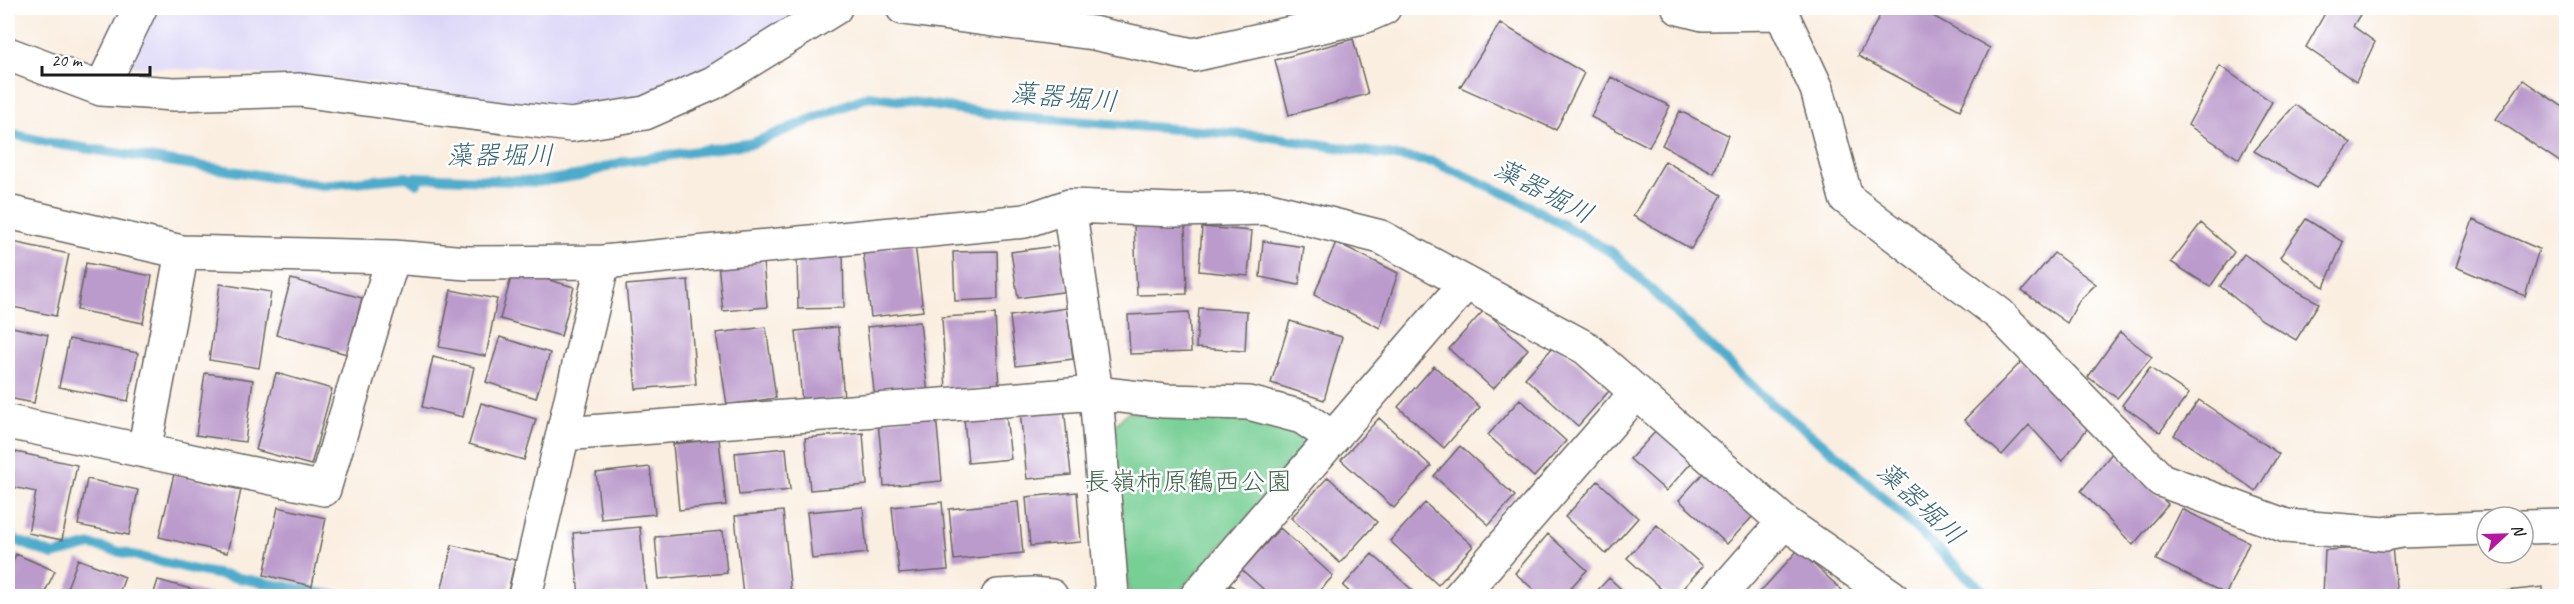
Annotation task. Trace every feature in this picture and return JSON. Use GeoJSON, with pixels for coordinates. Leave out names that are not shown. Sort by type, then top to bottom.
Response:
{"type":"FeatureCollection","features":[{"type":"Feature","properties":{"kind":"street"},"geometry":{"type":"LineString","coordinates":[[101,89],[140,8]]}},
{"type":"Feature","properties":{"kind":"street"},"geometry":{"type":"LineString","coordinates":[[8,54],[101,89],[174,93],[300,90],[438,110],[571,124],[645,113],[713,83],[835,8]]}},
{"type":"Feature","properties":{"kind":"street"},"geometry":{"type":"LineString","coordinates":[[903,8],[1093,33],[1193,55],[1363,17],[1384,8]]}},
{"type":"Feature","properties":{"kind":"street"},"geometry":{"type":"LineString","coordinates":[[1678,8],[1703,14],[1780,10],[1817,89],[1846,198],[1999,314],[2161,480],[2286,526],[2385,534],[2401,531],[2475,528]]}},
{"type":"Feature","properties":{"kind":"street"},"geometry":{"type":"LineString","coordinates":[[1069,206],[1096,393],[1112,597]]}},
{"type":"Feature","properties":{"kind":"street"},"geometry":{"type":"LineString","coordinates":[[8,212],[182,252],[393,257],[467,263],[603,262],[1025,220],[1069,206],[1175,210],[1265,208],[1381,237],[1586,348],[1784,522],[1891,597]]}},
{"type":"Feature","properties":{"kind":"street"},"geometry":{"type":"LineString","coordinates":[[144,451],[182,252]]}},
{"type":"Feature","properties":{"kind":"street"},"geometry":{"type":"LineString","coordinates":[[8,422],[324,489],[393,257]]}},
{"type":"Feature","properties":{"kind":"street"},"geometry":{"type":"LineString","coordinates":[[525,597],[603,262]]}},
{"type":"Feature","properties":{"kind":"street"},"geometry":{"type":"LineString","coordinates":[[1197,597],[1466,283]]}},
{"type":"Feature","properties":{"kind":"street"},"geometry":{"type":"LineString","coordinates":[[1460,597],[1637,392]]}},
{"type":"Feature","properties":{"kind":"street"},"geometry":{"type":"LineString","coordinates":[[563,435],[1096,393],[1165,401],[1249,403],[1302,417],[1333,438]]}},
{"type":"Feature","properties":{"kind":"street"},"geometry":{"type":"LineString","coordinates":[[1719,597],[1784,522]]}},
{"type":"Feature","properties":{"kind":"street"},"geometry":{"type":"LineString","coordinates":[[2535,526],[2566,526]]}},
{"type":"Feature","properties":{"kind":"street"},"geometry":{"type":"LineString","coordinates":[[998,597],[1034,594],[1051,597]]}},
{"type":"Feature","properties":{"kind":"shaded area"},"geometry":{"type":"Polygon","coordinates":[[[120,8],[807,8],[671,90],[563,114],[369,82],[91,63],[120,8]]]}},
{"type":"Feature","properties":{"kind":"green space","name":"長嶺柿原鶴西公園"},"geometry":{"type":"Polygon","coordinates":[[[1199,412],[1301,430],[1310,450],[1175,596],[1129,596],[1114,426],[1127,413],[1199,412]]]}},
{"type":"Feature","properties":{"kind":"building"},"geometry":{"type":"Polygon","coordinates":[[[1884,8],[1919,8],[1990,48],[1960,110],[1858,56],[1884,8]]]}},
{"type":"Feature","properties":{"kind":"building"},"geometry":{"type":"Polygon","coordinates":[[[2328,8],[2364,8],[2353,26],[2375,42],[2356,82],[2306,47],[2328,8]]]}},
{"type":"Feature","properties":{"kind":"building"},"geometry":{"type":"Polygon","coordinates":[[[1500,23],[1584,73],[1556,130],[1460,87],[1500,23]]]}},
{"type":"Feature","properties":{"kind":"building"},"geometry":{"type":"Polygon","coordinates":[[[1353,39],[1368,94],[1289,115],[1275,60],[1353,39]]]}},
{"type":"Feature","properties":{"kind":"building"},"geometry":{"type":"Polygon","coordinates":[[[2220,66],[2272,102],[2239,159],[2188,125],[2220,66]]]}},
{"type":"Feature","properties":{"kind":"building"},"geometry":{"type":"Polygon","coordinates":[[[1611,77],[1670,106],[1649,147],[1591,117],[1611,77]]]}},
{"type":"Feature","properties":{"kind":"building"},"geometry":{"type":"Polygon","coordinates":[[[2523,80],[2566,109],[2566,166],[2496,119],[2523,80]]]}},
{"type":"Feature","properties":{"kind":"building"},"geometry":{"type":"Polygon","coordinates":[[[2295,105],[2351,143],[2316,188],[2254,151],[2295,105]]]}},
{"type":"Feature","properties":{"kind":"building"},"geometry":{"type":"Polygon","coordinates":[[[1680,111],[1728,135],[1714,173],[1662,145],[1680,111]]]}},
{"type":"Feature","properties":{"kind":"building"},"geometry":{"type":"Polygon","coordinates":[[[1665,161],[1722,195],[1691,249],[1633,216],[1665,161]]]}},
{"type":"Feature","properties":{"kind":"building"},"geometry":{"type":"Polygon","coordinates":[[[2306,219],[2343,242],[2324,287],[2280,257],[2306,219]]]}},
{"type":"Feature","properties":{"kind":"building"},"geometry":{"type":"Polygon","coordinates":[[[2473,220],[2539,249],[2525,296],[2456,267],[2473,220]]]}},
{"type":"Feature","properties":{"kind":"building"},"geometry":{"type":"Polygon","coordinates":[[[1185,222],[1187,294],[1137,295],[1134,224],[1185,222]]]}},
{"type":"Feature","properties":{"kind":"building"},"geometry":{"type":"Polygon","coordinates":[[[2201,223],[2234,252],[2210,287],[2171,262],[2201,223]]]}},
{"type":"Feature","properties":{"kind":"building"},"geometry":{"type":"Polygon","coordinates":[[[1202,227],[1252,231],[1248,276],[1199,271],[1202,227]]]}},
{"type":"Feature","properties":{"kind":"building"},"geometry":{"type":"Polygon","coordinates":[[[8,241],[69,254],[56,316],[8,306],[8,241]]]}},
{"type":"Feature","properties":{"kind":"building"},"geometry":{"type":"Polygon","coordinates":[[[1263,241],[1304,247],[1299,285],[1260,277],[1263,241]]]}},
{"type":"Feature","properties":{"kind":"building"},"geometry":{"type":"Polygon","coordinates":[[[1336,242],[1398,273],[1380,328],[1314,295],[1336,242]]]}},
{"type":"Feature","properties":{"kind":"building"},"geometry":{"type":"Polygon","coordinates":[[[915,244],[923,311],[871,317],[863,251],[915,244]]]}},
{"type":"Feature","properties":{"kind":"building"},"geometry":{"type":"Polygon","coordinates":[[[1062,245],[1069,291],[1018,298],[1011,252],[1062,245]]]}},
{"type":"Feature","properties":{"kind":"building"},"geometry":{"type":"Polygon","coordinates":[[[843,248],[844,308],[798,309],[797,249],[843,248]]]}},
{"type":"Feature","properties":{"kind":"building"},"geometry":{"type":"Polygon","coordinates":[[[997,251],[998,299],[955,301],[953,252],[997,251]]]}},
{"type":"Feature","properties":{"kind":"building"},"geometry":{"type":"Polygon","coordinates":[[[2054,253],[2096,284],[2079,301],[2067,323],[2022,291],[2054,253]]]}},
{"type":"Feature","properties":{"kind":"building"},"geometry":{"type":"Polygon","coordinates":[[[2244,254],[2285,284],[2319,303],[2296,340],[2262,320],[2220,286],[2244,254]]]}},
{"type":"Feature","properties":{"kind":"building"},"geometry":{"type":"Polygon","coordinates":[[[763,261],[767,307],[723,311],[718,264],[763,261]]]}},
{"type":"Feature","properties":{"kind":"building"},"geometry":{"type":"Polygon","coordinates":[[[86,263],[152,276],[143,323],[77,310],[86,263]]]}},
{"type":"Feature","properties":{"kind":"building"},"geometry":{"type":"Polygon","coordinates":[[[513,270],[574,287],[561,336],[500,319],[513,270]]]}},
{"type":"Feature","properties":{"kind":"building"},"geometry":{"type":"Polygon","coordinates":[[[291,279],[362,298],[347,354],[276,335],[291,279]]]}},
{"type":"Feature","properties":{"kind":"building"},"geometry":{"type":"Polygon","coordinates":[[[688,280],[696,384],[636,389],[626,285],[688,280]]]}},
{"type":"Feature","properties":{"kind":"building"},"geometry":{"type":"Polygon","coordinates":[[[220,284],[271,292],[259,368],[209,360],[220,284]]]}},
{"type":"Feature","properties":{"kind":"building"},"geometry":{"type":"Polygon","coordinates":[[[451,290],[497,299],[486,356],[439,347],[451,290]]]}},
{"type":"Feature","properties":{"kind":"building"},"geometry":{"type":"Polygon","coordinates":[[[1067,308],[1073,359],[1016,366],[1010,316],[1067,308]]]}},
{"type":"Feature","properties":{"kind":"building"},"geometry":{"type":"Polygon","coordinates":[[[1199,308],[1247,311],[1245,351],[1196,348],[1199,308]]]}},
{"type":"Feature","properties":{"kind":"building"},"geometry":{"type":"Polygon","coordinates":[[[1484,310],[1528,349],[1493,389],[1449,349],[1484,310]]]}},
{"type":"Feature","properties":{"kind":"building"},"geometry":{"type":"Polygon","coordinates":[[[1189,312],[1191,352],[1130,354],[1128,315],[1189,312]]]}},
{"type":"Feature","properties":{"kind":"building"},"geometry":{"type":"Polygon","coordinates":[[[995,314],[999,388],[946,391],[942,317],[995,314]]]}},
{"type":"Feature","properties":{"kind":"building"},"geometry":{"type":"Polygon","coordinates":[[[1290,321],[1342,337],[1324,400],[1271,383],[1290,321]]]}},
{"type":"Feature","properties":{"kind":"building"},"geometry":{"type":"Polygon","coordinates":[[[920,322],[928,395],[875,400],[867,327],[920,322]]]}},
{"type":"Feature","properties":{"kind":"building"},"geometry":{"type":"Polygon","coordinates":[[[8,326],[48,335],[34,403],[8,398],[8,326]]]}},
{"type":"Feature","properties":{"kind":"building"},"geometry":{"type":"Polygon","coordinates":[[[766,327],[776,398],[727,405],[716,333],[766,327]]]}},
{"type":"Feature","properties":{"kind":"building"},"geometry":{"type":"Polygon","coordinates":[[[838,327],[844,399],[802,403],[796,331],[838,327]]]}},
{"type":"Feature","properties":{"kind":"building"},"geometry":{"type":"Polygon","coordinates":[[[2120,332],[2152,357],[2117,398],[2088,377],[2120,332]]]}},
{"type":"Feature","properties":{"kind":"building"},"geometry":{"type":"Polygon","coordinates":[[[500,337],[550,353],[536,398],[486,382],[500,337]]]}},
{"type":"Feature","properties":{"kind":"building"},"geometry":{"type":"Polygon","coordinates":[[[69,339],[138,353],[128,401],[59,387],[69,339]]]}},
{"type":"Feature","properties":{"kind":"building"},"geometry":{"type":"Polygon","coordinates":[[[1556,344],[1609,391],[1578,426],[1525,378],[1556,344]]]}},
{"type":"Feature","properties":{"kind":"building"},"geometry":{"type":"Polygon","coordinates":[[[433,357],[474,367],[463,417],[422,407],[433,357]]]}},
{"type":"Feature","properties":{"kind":"building"},"geometry":{"type":"Polygon","coordinates":[[[2023,360],[2087,429],[2062,461],[2029,425],[2002,455],[1964,420],[2023,360]]]}},
{"type":"Feature","properties":{"kind":"building"},"geometry":{"type":"Polygon","coordinates":[[[1434,366],[1480,407],[1444,448],[1398,407],[1434,366]]]}},
{"type":"Feature","properties":{"kind":"building"},"geometry":{"type":"Polygon","coordinates":[[[2150,368],[2189,394],[2160,432],[2122,405],[2150,368]]]}},
{"type":"Feature","properties":{"kind":"building"},"geometry":{"type":"Polygon","coordinates":[[[205,373],[253,380],[245,442],[196,435],[205,373]]]}},
{"type":"Feature","properties":{"kind":"building"},"geometry":{"type":"Polygon","coordinates":[[[276,373],[332,389],[311,465],[256,450],[276,373]]]}},
{"type":"Feature","properties":{"kind":"building"},"geometry":{"type":"Polygon","coordinates":[[[1520,399],[1566,441],[1534,477],[1488,435],[1520,399]]]}},
{"type":"Feature","properties":{"kind":"building"},"geometry":{"type":"Polygon","coordinates":[[[2199,400],[2279,454],[2256,491],[2174,435],[2199,400]]]}},
{"type":"Feature","properties":{"kind":"building"},"geometry":{"type":"Polygon","coordinates":[[[481,403],[536,419],[524,460],[469,444],[481,403]]]}},
{"type":"Feature","properties":{"kind":"building"},"geometry":{"type":"Polygon","coordinates":[[[1064,407],[1071,475],[1027,479],[1020,411],[1064,407]]]}},
{"type":"Feature","properties":{"kind":"building"},"geometry":{"type":"Polygon","coordinates":[[[936,415],[942,481],[884,486],[878,421],[936,415]]]}},
{"type":"Feature","properties":{"kind":"building"},"geometry":{"type":"Polygon","coordinates":[[[1006,415],[1011,459],[968,463],[964,418],[1006,415]]]}},
{"type":"Feature","properties":{"kind":"building"},"geometry":{"type":"Polygon","coordinates":[[[1379,418],[1431,466],[1394,508],[1341,460],[1379,418]]]}},
{"type":"Feature","properties":{"kind":"building"},"geometry":{"type":"Polygon","coordinates":[[[1658,429],[1693,461],[1666,491],[1630,459],[1658,429]]]}},
{"type":"Feature","properties":{"kind":"building"},"geometry":{"type":"Polygon","coordinates":[[[863,433],[867,485],[810,490],[805,438],[863,433]]]}},
{"type":"Feature","properties":{"kind":"building"},"geometry":{"type":"Polygon","coordinates":[[[719,439],[726,505],[679,510],[673,444],[719,439]]]}},
{"type":"Feature","properties":{"kind":"building"},"geometry":{"type":"Polygon","coordinates":[[[1460,446],[1515,496],[1489,525],[1434,476],[1460,446]]]}},
{"type":"Feature","properties":{"kind":"building"},"geometry":{"type":"Polygon","coordinates":[[[786,448],[790,490],[739,495],[735,453],[786,448]]]}},
{"type":"Feature","properties":{"kind":"building"},"geometry":{"type":"Polygon","coordinates":[[[11,451],[77,465],[62,540],[28,533],[36,492],[8,486],[11,451]]]}},
{"type":"Feature","properties":{"kind":"building"},"geometry":{"type":"Polygon","coordinates":[[[2113,452],[2168,504],[2133,545],[2081,491],[2113,452]]]}},
{"type":"Feature","properties":{"kind":"building"},"geometry":{"type":"Polygon","coordinates":[[[650,467],[655,514],[601,519],[596,473],[650,467]]]}},
{"type":"Feature","properties":{"kind":"building"},"geometry":{"type":"Polygon","coordinates":[[[1704,472],[1753,516],[1727,544],[1679,500],[1704,472]]]}},
{"type":"Feature","properties":{"kind":"building"},"geometry":{"type":"Polygon","coordinates":[[[174,474],[241,490],[227,553],[159,537],[174,474]]]}},
{"type":"Feature","properties":{"kind":"building"},"geometry":{"type":"Polygon","coordinates":[[[1328,477],[1377,522],[1340,563],[1291,518],[1328,477]]]}},
{"type":"Feature","properties":{"kind":"building"},"geometry":{"type":"Polygon","coordinates":[[[87,479],[138,490],[129,535],[78,525],[87,479]]]}},
{"type":"Feature","properties":{"kind":"building"},"geometry":{"type":"Polygon","coordinates":[[[1598,481],[1638,518],[1606,554],[1565,517],[1598,481]]]}},
{"type":"Feature","properties":{"kind":"building"},"geometry":{"type":"Polygon","coordinates":[[[1077,492],[1081,542],[1030,546],[1026,497],[1077,492]]]}},
{"type":"Feature","properties":{"kind":"building"},"geometry":{"type":"Polygon","coordinates":[[[942,502],[948,570],[899,574],[892,507],[942,502]]]}},
{"type":"Feature","properties":{"kind":"building"},"geometry":{"type":"Polygon","coordinates":[[[1018,502],[1023,553],[954,560],[949,509],[1018,502]]]}},
{"type":"Feature","properties":{"kind":"building"},"geometry":{"type":"Polygon","coordinates":[[[1425,503],[1473,546],[1438,585],[1390,541],[1425,503]]]}},
{"type":"Feature","properties":{"kind":"building"},"geometry":{"type":"Polygon","coordinates":[[[278,507],[326,518],[312,586],[264,575],[278,507]]]}},
{"type":"Feature","properties":{"kind":"building"},"geometry":{"type":"Polygon","coordinates":[[[863,507],[867,553],[812,559],[807,512],[863,507]]]}},
{"type":"Feature","properties":{"kind":"building"},"geometry":{"type":"Polygon","coordinates":[[[2182,509],[2249,542],[2226,594],[2156,560],[2182,509]]]}},
{"type":"Feature","properties":{"kind":"building"},"geometry":{"type":"Polygon","coordinates":[[[783,511],[791,595],[743,596],[735,516],[783,511]]]}},
{"type":"Feature","properties":{"kind":"building"},"geometry":{"type":"Polygon","coordinates":[[[1657,525],[1703,566],[1676,596],[1669,596],[1627,558],[1657,525]]]}},
{"type":"Feature","properties":{"kind":"building"},"geometry":{"type":"Polygon","coordinates":[[[640,527],[646,593],[579,596],[573,533],[640,527]]]}},
{"type":"Feature","properties":{"kind":"building"},"geometry":{"type":"Polygon","coordinates":[[[1280,528],[1333,576],[1315,596],[1271,596],[1242,570],[1280,528]]]}},
{"type":"Feature","properties":{"kind":"building"},"geometry":{"type":"Polygon","coordinates":[[[723,531],[727,573],[659,579],[655,537],[723,531]]]}},
{"type":"Feature","properties":{"kind":"building"},"geometry":{"type":"Polygon","coordinates":[[[1548,534],[1587,570],[1563,596],[1541,596],[1515,573],[1548,534]]]}},
{"type":"Feature","properties":{"kind":"building"},"geometry":{"type":"Polygon","coordinates":[[[452,545],[515,560],[507,596],[440,596],[452,545]]]}},
{"type":"Feature","properties":{"kind":"building"},"geometry":{"type":"Polygon","coordinates":[[[2392,547],[2397,596],[2323,596],[2325,550],[2392,547]]]}},
{"type":"Feature","properties":{"kind":"building"},"geometry":{"type":"Polygon","coordinates":[[[1798,550],[1842,590],[1836,596],[1762,596],[1759,593],[1798,550]]]}},
{"type":"Feature","properties":{"kind":"building"},"geometry":{"type":"Polygon","coordinates":[[[16,554],[55,571],[43,596],[16,596],[8,593],[8,573],[16,554]]]}},
{"type":"Feature","properties":{"kind":"building"},"geometry":{"type":"Polygon","coordinates":[[[1372,554],[1419,596],[1354,596],[1343,586],[1372,554]]]}},
{"type":"Feature","properties":{"kind":"building"},"geometry":{"type":"Polygon","coordinates":[[[78,559],[125,577],[118,596],[64,596],[78,559]]]}},
{"type":"Feature","properties":{"kind":"building"},"geometry":{"type":"Polygon","coordinates":[[[1609,578],[1629,596],[1592,596],[1609,578]]]}},
{"type":"Feature","properties":{"kind":"building"},"geometry":{"type":"Polygon","coordinates":[[[158,580],[216,596],[153,596],[158,580]]]}},
{"type":"Feature","properties":{"kind":"building"},"geometry":{"type":"Polygon","coordinates":[[[1231,585],[1244,596],[1221,596],[1231,585]]]}},
{"type":"Feature","properties":{"kind":"building"},"geometry":{"type":"Polygon","coordinates":[[[2543,587],[2543,596],[2468,596],[2468,595],[2543,587]]]}},
{"type":"Feature","properties":{"kind":"waterway","name":"藻器堀川"},"geometry":{"type":"LineString","coordinates":[[8,133],[51,143],[323,185],[407,177],[417,184],[415,177],[537,182],[581,175],[623,162],[753,143],[869,96],[1008,116],[1264,136],[1434,162],[1515,198],[1613,253],[1768,401],[1842,459],[1988,596]]}},
{"type":"Feature","properties":{"kind":"waterway"},"geometry":{"type":"LineString","coordinates":[[8,537],[53,555],[91,545],[200,571],[336,596]]}}]}
